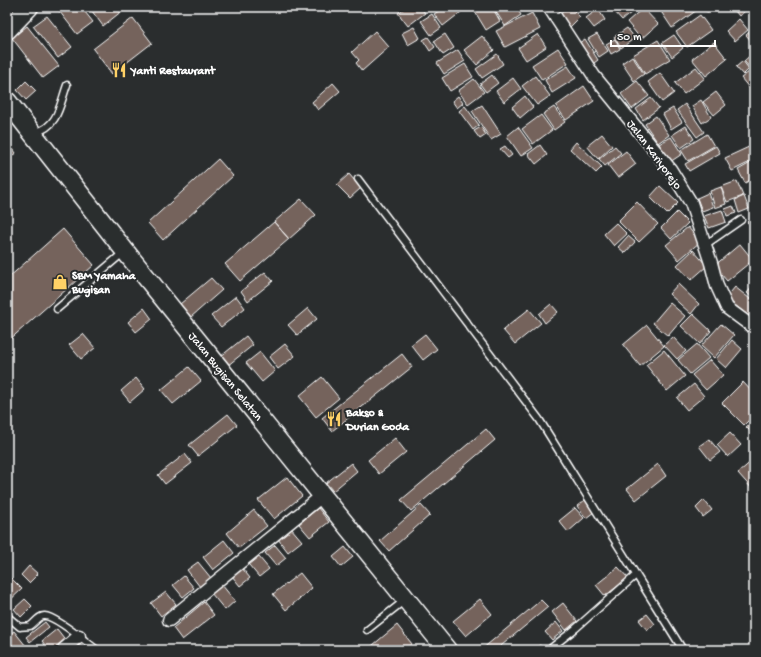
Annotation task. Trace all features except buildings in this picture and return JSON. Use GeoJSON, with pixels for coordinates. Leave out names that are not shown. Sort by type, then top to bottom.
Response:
{"type":"FeatureCollection","features":[{"type":"Feature","properties":{"kind":"street"},"geometry":{"type":"LineString","coordinates":[[7,30],[29,7]]}},
{"type":"Feature","properties":{"kind":"street","name":"Jalan Kariyorejo"},"geometry":{"type":"LineString","coordinates":[[549,7],[594,76],[670,169],[691,203],[717,286],[727,308],[754,328]]}},
{"type":"Feature","properties":{"kind":"street","name":"Jalan Bugisan Selatan"},"geometry":{"type":"LineString","coordinates":[[7,102],[125,251],[447,650]]}},
{"type":"Feature","properties":{"kind":"street"},"geometry":{"type":"LineString","coordinates":[[169,620],[323,495]]}},
{"type":"Feature","properties":{"kind":"street"},"geometry":{"type":"LineString","coordinates":[[63,650],[79,636]]}},
{"type":"Feature","properties":{"kind":"lane"},"geometry":{"type":"LineString","coordinates":[[32,133],[44,130],[52,124],[67,85]]}},
{"type":"Feature","properties":{"kind":"lane"},"geometry":{"type":"LineString","coordinates":[[358,179],[539,419],[683,650]]}},
{"type":"Feature","properties":{"kind":"lane"},"geometry":{"type":"LineString","coordinates":[[705,245],[741,220]]}},
{"type":"Feature","properties":{"kind":"lane"},"geometry":{"type":"LineString","coordinates":[[57,309],[125,251]]}},
{"type":"Feature","properties":{"kind":"lane"},"geometry":{"type":"LineString","coordinates":[[551,648],[575,629],[636,575]]}},
{"type":"Feature","properties":{"kind":"lane"},"geometry":{"type":"LineString","coordinates":[[367,630],[406,599]]}},
{"type":"Feature","properties":{"kind":"lane"},"geometry":{"type":"LineString","coordinates":[[8,619],[20,626],[29,626],[42,616],[45,616],[79,636],[96,650]]}},
{"type":"Feature","properties":{"kind":"place","name":"Yanti Restaurant"},"geometry":{"type":"Point","coordinates":[119,70]}},
{"type":"Feature","properties":{"kind":"place","name":"SBM Yamaha Bugisan"},"geometry":{"type":"Point","coordinates":[60,282]}},
{"type":"Feature","properties":{"kind":"place","name":"Bakso & Durian Goda"},"geometry":{"type":"Point","coordinates":[334,419]}}]}
